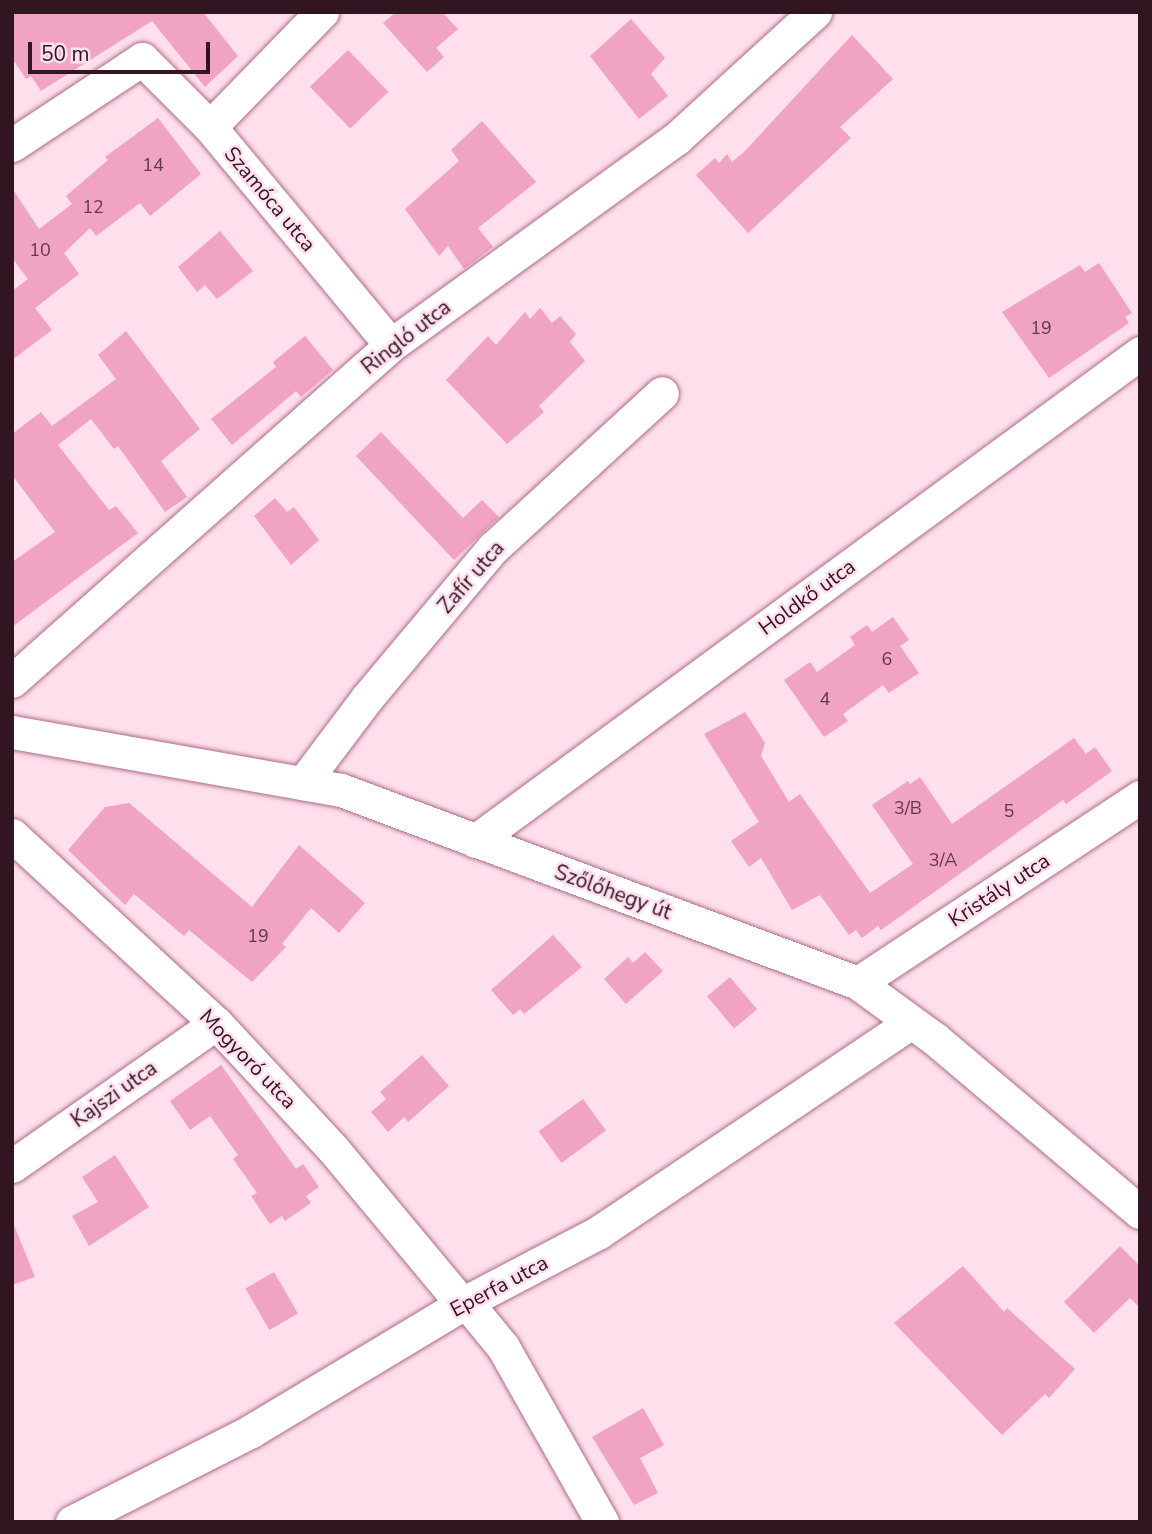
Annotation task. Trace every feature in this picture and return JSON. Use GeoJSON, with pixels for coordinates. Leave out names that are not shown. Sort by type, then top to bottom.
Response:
{"type":"FeatureCollection","features":[{"type":"Feature","properties":{"kind":"street"},"geometry":{"type":"LineString","coordinates":[[210,127],[321,12]]}},
{"type":"Feature","properties":{"kind":"street","name":"Ringló utca"},"geometry":{"type":"LineString","coordinates":[[12,681],[391,345],[677,138],[815,12]]}},
{"type":"Feature","properties":{"kind":"street","name":"Szamóca utca"},"geometry":{"type":"LineString","coordinates":[[17,132],[142,59],[210,127],[391,345]]}},
{"type":"Feature","properties":{"kind":"street","name":"Holdkő utca"},"geometry":{"type":"LineString","coordinates":[[475,841],[1140,354]]}},
{"type":"Feature","properties":{"kind":"street","name":"Zafír utca"},"geometry":{"type":"LineString","coordinates":[[303,783],[367,698],[493,548],[662,393]]}},
{"type":"Feature","properties":{"kind":"street","name":"Szőlőhegy út"},"geometry":{"type":"LineString","coordinates":[[12,732],[341,790],[858,983],[966,1064],[1140,1212]]}},
{"type":"Feature","properties":{"kind":"street","name":"Kristály utca"},"geometry":{"type":"LineString","coordinates":[[858,983],[1140,797]]}},
{"type":"Feature","properties":{"kind":"street","name":"Mogyoró utca"},"geometry":{"type":"LineString","coordinates":[[12,835],[216,1023],[333,1149],[503,1347],[602,1522]]}},
{"type":"Feature","properties":{"kind":"street","name":"Kajszi utca"},"geometry":{"type":"LineString","coordinates":[[12,1166],[216,1023]]}},
{"type":"Feature","properties":{"kind":"street","name":"Eperfa utca"},"geometry":{"type":"LineString","coordinates":[[72,1522],[251,1432],[464,1303],[599,1232],[910,1023]]}},
{"type":"Feature","properties":{"kind":"building"},"geometry":{"type":"Polygon","coordinates":[[[12,12],[203,12],[238,56],[205,87],[152,21],[41,91],[31,76],[26,79],[12,58],[12,12]]]}},
{"type":"Feature","properties":{"kind":"building"},"geometry":{"type":"Polygon","coordinates":[[[396,12],[442,12],[458,29],[436,48],[444,57],[427,72],[383,23],[396,12]]]}},
{"type":"Feature","properties":{"kind":"building"},"geometry":{"type":"Polygon","coordinates":[[[631,19],[665,58],[651,74],[668,96],[639,119],[590,56],[631,19]]]}},
{"type":"Feature","properties":{"kind":"building"},"geometry":{"type":"Polygon","coordinates":[[[852,35],[893,79],[840,127],[851,138],[748,233],[696,175],[715,158],[719,163],[727,154],[732,162],[745,151],[852,35]]]}},
{"type":"Feature","properties":{"kind":"building"},"geometry":{"type":"Polygon","coordinates":[[[348,50],[388,92],[350,129],[310,87],[348,50]]]}},
{"type":"Feature","properties":{"kind":"building"},"geometry":{"type":"Polygon","coordinates":[[[158,118],[201,174],[150,216],[140,203],[96,236],[90,228],[64,253],[79,274],[35,308],[52,330],[12,360],[12,291],[28,279],[12,258],[12,188],[39,229],[72,204],[66,196],[108,160],[105,157],[158,118]]]}},
{"type":"Feature","properties":{"kind":"building"},"geometry":{"type":"Polygon","coordinates":[[[482,121],[536,182],[478,228],[493,247],[464,269],[448,246],[439,256],[405,209],[459,161],[451,150],[482,121]]]}},
{"type":"Feature","properties":{"kind":"building"},"geometry":{"type":"Polygon","coordinates":[[[220,231],[253,271],[217,299],[205,285],[197,292],[178,267],[220,231]]]}},
{"type":"Feature","properties":{"kind":"building"},"geometry":{"type":"Polygon","coordinates":[[[1099,263],[1132,313],[1125,317],[1129,323],[1049,378],[1002,312],[1080,265],[1085,272],[1099,263]]]}},
{"type":"Feature","properties":{"kind":"building"},"geometry":{"type":"Polygon","coordinates":[[[540,308],[552,323],[560,316],[576,334],[570,342],[585,361],[539,406],[544,412],[507,444],[446,380],[488,336],[496,345],[525,312],[530,319],[540,308]]]}},
{"type":"Feature","properties":{"kind":"building"},"geometry":{"type":"Polygon","coordinates":[[[126,331],[200,429],[161,461],[187,497],[165,512],[118,446],[114,449],[91,419],[58,445],[109,510],[116,506],[138,533],[12,627],[12,562],[55,532],[12,475],[12,434],[41,412],[52,426],[116,379],[98,355],[126,331]]]}},
{"type":"Feature","properties":{"kind":"building"},"geometry":{"type":"Polygon","coordinates":[[[305,336],[333,370],[301,397],[296,391],[232,445],[211,419],[276,367],[273,362],[305,336]]]}},
{"type":"Feature","properties":{"kind":"building"},"geometry":{"type":"Polygon","coordinates":[[[381,432],[463,518],[482,500],[499,517],[454,560],[356,456],[381,432]]]}},
{"type":"Feature","properties":{"kind":"building"},"geometry":{"type":"Polygon","coordinates":[[[275,498],[287,512],[294,507],[319,540],[291,565],[254,516],[275,498]]]}},
{"type":"Feature","properties":{"kind":"building"},"geometry":{"type":"Polygon","coordinates":[[[893,617],[909,640],[900,646],[919,673],[889,693],[883,685],[843,714],[848,721],[824,737],[784,680],[810,662],[817,672],[855,645],[850,637],[867,625],[872,632],[893,617]]]}},
{"type":"Feature","properties":{"kind":"building"},"geometry":{"type":"Polygon","coordinates":[[[745,712],[765,743],[761,756],[789,802],[800,794],[870,893],[913,864],[872,805],[908,781],[910,784],[920,777],[952,824],[1074,738],[1086,754],[1095,747],[1112,771],[1066,804],[1063,800],[881,930],[878,926],[862,938],[856,930],[849,935],[820,895],[792,910],[761,858],[749,867],[731,841],[759,822],[704,734],[745,712]]]}},
{"type":"Feature","properties":{"kind":"building"},"geometry":{"type":"Polygon","coordinates":[[[129,803],[252,907],[299,845],[365,903],[339,933],[311,908],[282,944],[286,947],[252,982],[189,930],[184,936],[134,894],[125,905],[68,850],[105,807],[129,803]]]}},
{"type":"Feature","properties":{"kind":"building"},"geometry":{"type":"Polygon","coordinates":[[[553,935],[582,967],[524,1014],[520,1009],[513,1015],[491,990],[553,935]]]}},
{"type":"Feature","properties":{"kind":"building"},"geometry":{"type":"Polygon","coordinates":[[[645,952],[663,971],[626,1004],[604,979],[628,957],[633,963],[645,952]]]}},
{"type":"Feature","properties":{"kind":"building"},"geometry":{"type":"Polygon","coordinates":[[[730,977],[757,1009],[734,1028],[707,996],[730,977]]]}},
{"type":"Feature","properties":{"kind":"building"},"geometry":{"type":"Polygon","coordinates":[[[422,1055],[449,1086],[408,1122],[404,1117],[388,1132],[371,1112],[386,1099],[380,1092],[422,1055]]]}},
{"type":"Feature","properties":{"kind":"building"},"geometry":{"type":"Polygon","coordinates":[[[221,1065],[296,1169],[303,1164],[319,1187],[306,1196],[311,1203],[285,1221],[282,1216],[270,1224],[251,1196],[257,1193],[233,1159],[238,1155],[210,1116],[190,1130],[170,1101],[221,1065]]]}},
{"type":"Feature","properties":{"kind":"building"},"geometry":{"type":"Polygon","coordinates":[[[583,1099],[606,1131],[561,1163],[539,1131],[583,1099]]]}},
{"type":"Feature","properties":{"kind":"building"},"geometry":{"type":"Polygon","coordinates":[[[115,1155],[149,1207],[89,1246],[72,1216],[98,1202],[82,1177],[115,1155]]]}},
{"type":"Feature","properties":{"kind":"building"},"geometry":{"type":"Polygon","coordinates":[[[12,1220],[35,1277],[12,1285],[12,1220]]]}},
{"type":"Feature","properties":{"kind":"building"},"geometry":{"type":"Polygon","coordinates":[[[1120,1246],[1140,1266],[1140,1308],[1130,1298],[1094,1333],[1064,1302],[1120,1246]]]}},
{"type":"Feature","properties":{"kind":"building"},"geometry":{"type":"Polygon","coordinates":[[[963,1266],[1004,1312],[1007,1308],[1075,1369],[1049,1398],[1045,1394],[1002,1435],[894,1323],[963,1266]]]}},
{"type":"Feature","properties":{"kind":"building"},"geometry":{"type":"Polygon","coordinates":[[[274,1272],[298,1314],[269,1330],[245,1288],[274,1272]]]}},
{"type":"Feature","properties":{"kind":"building"},"geometry":{"type":"Polygon","coordinates":[[[643,1408],[664,1445],[640,1458],[658,1493],[634,1505],[592,1437],[643,1408]]]}}]}
